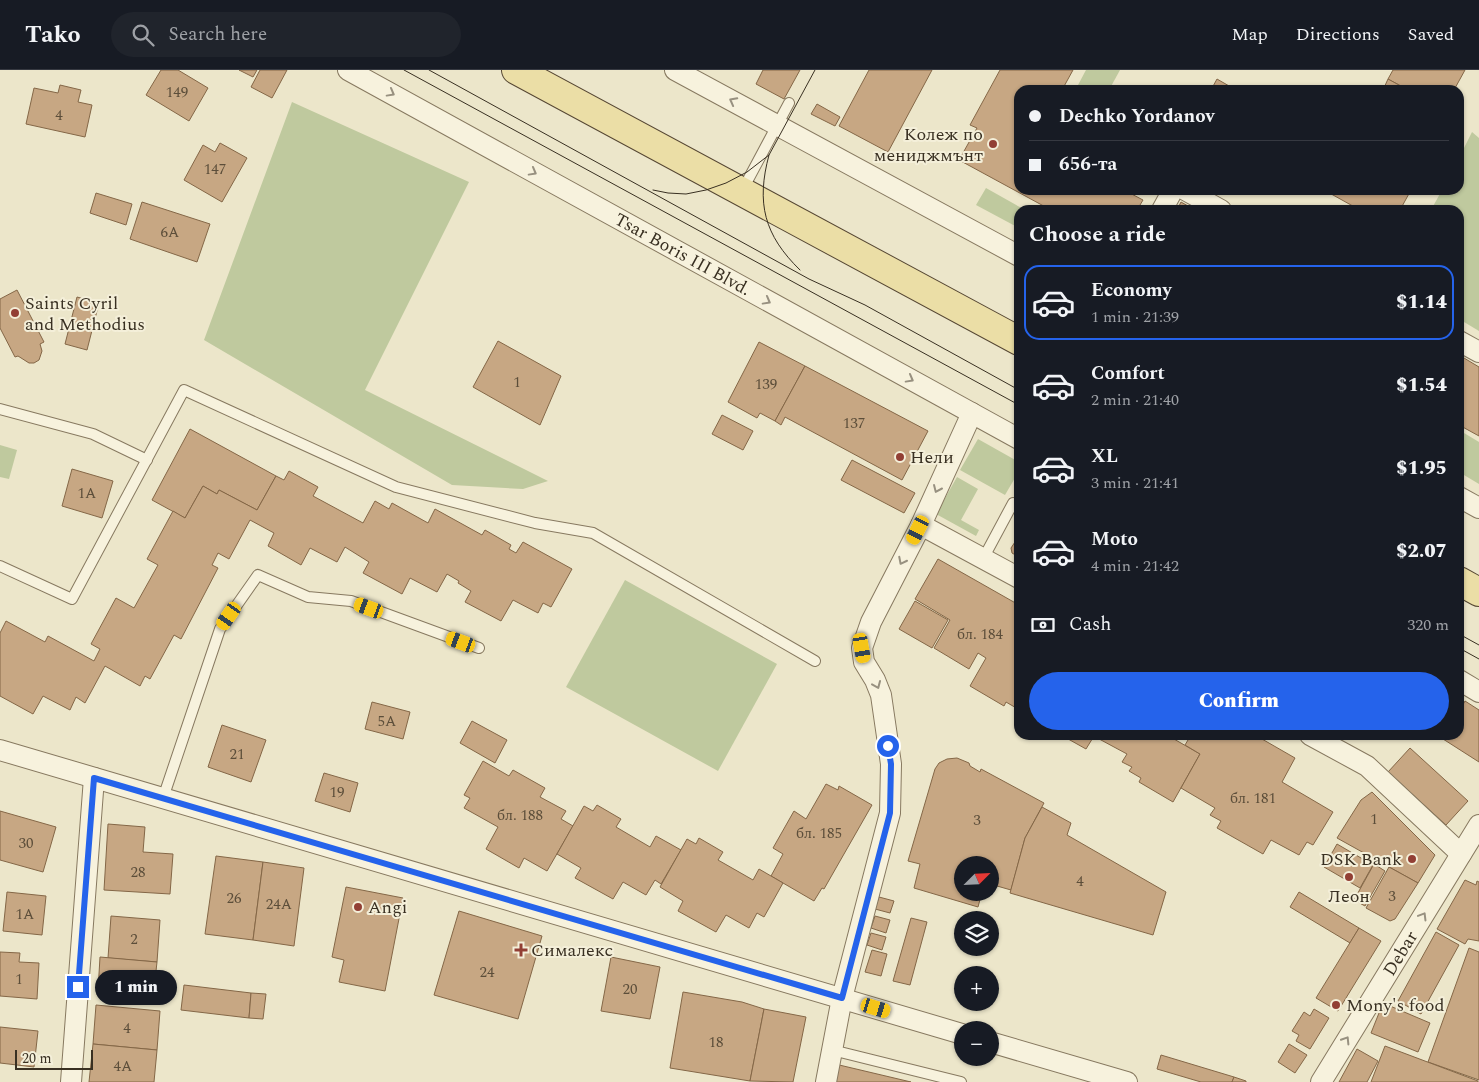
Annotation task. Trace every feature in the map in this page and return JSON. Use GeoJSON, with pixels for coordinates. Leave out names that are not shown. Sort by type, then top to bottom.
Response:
{"type":"FeatureCollection","features":[{"type":"Feature","properties":{"kind":"main road"},"geometry":{"type":"LineString","coordinates":[[516,70],[1014,338]]}},
{"type":"Feature","properties":{"kind":"main road"},"geometry":{"type":"LineString","coordinates":[[1464,584],[1479,592]]}},
{"type":"Feature","properties":{"kind":"street","name":"Tsar Boris III Blvd."},"geometry":{"type":"LineString","coordinates":[[348,70],[1014,436]]}},
{"type":"Feature","properties":{"kind":"street"},"geometry":{"type":"LineString","coordinates":[[675,70],[1014,253]]}},
{"type":"Feature","properties":{"kind":"street"},"geometry":{"type":"LineString","coordinates":[[1194,195],[1212,205]]}},
{"type":"Feature","properties":{"kind":"street"},"geometry":{"type":"LineString","coordinates":[[1464,344],[1479,352]]}},
{"type":"Feature","properties":{"kind":"street"},"geometry":{"type":"LineString","coordinates":[[826,1082],[842,998],[890,813],[891,764],[881,694],[864,662],[862,648],[870,622],[921,525],[972,413]]}},
{"type":"Feature","properties":{"kind":"street"},"geometry":{"type":"LineString","coordinates":[[1464,500],[1479,508]]}},
{"type":"Feature","properties":{"kind":"street"},"geometry":{"type":"LineString","coordinates":[[921,525],[1014,575]]}},
{"type":"Feature","properties":{"kind":"street"},"geometry":{"type":"LineString","coordinates":[[1464,683],[1479,692]]}},
{"type":"Feature","properties":{"kind":"street"},"geometry":{"type":"LineString","coordinates":[[1319,740],[1367,766],[1461,854]]}},
{"type":"Feature","properties":{"kind":"street"},"geometry":{"type":"LineString","coordinates":[[0,750],[954,1032]]}},
{"type":"Feature","properties":{"kind":"street"},"geometry":{"type":"LineString","coordinates":[[71,1082],[94,778]]}},
{"type":"Feature","properties":{"kind":"street","name":"Debar"},"geometry":{"type":"LineString","coordinates":[[1320,1082],[1461,854],[1477,832]]}},
{"type":"Feature","properties":{"kind":"street"},"geometry":{"type":"LineString","coordinates":[[999,1045],[1128,1082]]}},
{"type":"Feature","properties":{"kind":"lane"},"geometry":{"type":"LineString","coordinates":[[742,192],[776,124],[789,103]]}},
{"type":"Feature","properties":{"kind":"lane"},"geometry":{"type":"LineString","coordinates":[[0,566],[72,599],[184,390],[396,487],[535,523],[593,533],[815,660]]}},
{"type":"Feature","properties":{"kind":"lane"},"geometry":{"type":"LineString","coordinates":[[0,409],[93,434],[147,460]]}},
{"type":"Feature","properties":{"kind":"lane"},"geometry":{"type":"LineString","coordinates":[[983,559],[1013,503]]}},
{"type":"Feature","properties":{"kind":"lane"},"geometry":{"type":"LineString","coordinates":[[163,798],[220,629],[258,574],[308,597],[351,601],[479,648]]}},
{"type":"Feature","properties":{"kind":"lane"},"geometry":{"type":"LineString","coordinates":[[832,1050],[961,1082]]}},
{"type":"Feature","properties":{"kind":"green space"},"geometry":{"type":"Polygon","coordinates":[[[1086,70],[1120,70],[1112,85],[1078,85],[1086,70]]]}},
{"type":"Feature","properties":{"kind":"green space"},"geometry":{"type":"Polygon","coordinates":[[[292,102],[469,182],[365,390],[548,481],[523,489],[452,485],[204,340],[292,102]]]}},
{"type":"Feature","properties":{"kind":"green space"},"geometry":{"type":"Polygon","coordinates":[[[1472,132],[1479,138],[1479,331],[1464,322],[1464,205],[1434,205],[1439,195],[1464,195],[1464,148],[1472,132]]]}},
{"type":"Feature","properties":{"kind":"green space"},"geometry":{"type":"Polygon","coordinates":[[[986,188],[1016,205],[1014,205],[1014,225],[976,205],[986,188]]]}},
{"type":"Feature","properties":{"kind":"green space"},"geometry":{"type":"Polygon","coordinates":[[[1464,433],[1479,442],[1479,484],[1464,475],[1464,433]]]}},
{"type":"Feature","properties":{"kind":"green space"},"geometry":{"type":"Polygon","coordinates":[[[978,439],[1014,459],[1014,480],[1005,495],[960,470],[978,439]]]}},
{"type":"Feature","properties":{"kind":"green space"},"geometry":{"type":"Polygon","coordinates":[[[0,445],[17,450],[9,479],[0,477],[0,445]]]}},
{"type":"Feature","properties":{"kind":"green space"},"geometry":{"type":"Polygon","coordinates":[[[957,477],[978,489],[961,520],[979,530],[976,536],[936,514],[957,477]]]}},
{"type":"Feature","properties":{"kind":"green space"},"geometry":{"type":"Polygon","coordinates":[[[625,580],[777,664],[718,771],[566,687],[625,580]]]}},
{"type":"Feature","properties":{"kind":"building"},"geometry":{"type":"Polygon","coordinates":[[[161,70],[178,70],[208,88],[189,121],[146,95],[161,70]]]}},
{"type":"Feature","properties":{"kind":"building"},"geometry":{"type":"Polygon","coordinates":[[[239,70],[257,70],[253,77],[239,70]]]}},
{"type":"Feature","properties":{"kind":"building"},"geometry":{"type":"Polygon","coordinates":[[[260,70],[287,70],[272,98],[251,87],[260,70]]]}},
{"type":"Feature","properties":{"kind":"building"},"geometry":{"type":"Polygon","coordinates":[[[763,70],[800,70],[784,99],[756,84],[763,70]]]}},
{"type":"Feature","properties":{"kind":"building"},"geometry":{"type":"Polygon","coordinates":[[[869,70],[932,70],[888,152],[839,126],[869,70]]]}},
{"type":"Feature","properties":{"kind":"building","name":"Колеж по мениджмънт"},"geometry":{"type":"Polygon","coordinates":[[[1000,70],[1073,70],[1065,85],[1014,85],[1014,190],[959,160],[977,128],[970,125],[1000,70]]]}},
{"type":"Feature","properties":{"kind":"building"},"geometry":{"type":"Polygon","coordinates":[[[1393,70],[1465,70],[1457,85],[1399,85],[1388,79],[1393,70]]]}},
{"type":"Feature","properties":{"kind":"building"},"geometry":{"type":"Polygon","coordinates":[[[1217,79],[1227,85],[1214,85],[1217,79]]]}},
{"type":"Feature","properties":{"kind":"building"},"geometry":{"type":"Polygon","coordinates":[[[1388,79],[1399,85],[1385,85],[1388,79]]]}},
{"type":"Feature","properties":{"kind":"building"},"geometry":{"type":"Polygon","coordinates":[[[60,85],[81,90],[78,102],[92,105],[85,137],[26,124],[34,88],[58,93],[60,85]]]}},
{"type":"Feature","properties":{"kind":"building"},"geometry":{"type":"Polygon","coordinates":[[[817,104],[840,117],[835,126],[811,114],[817,104]]]}},
{"type":"Feature","properties":{"kind":"building"},"geometry":{"type":"Polygon","coordinates":[[[220,143],[247,158],[222,202],[184,180],[203,145],[215,152],[220,143]]]}},
{"type":"Feature","properties":{"kind":"building"},"geometry":{"type":"Polygon","coordinates":[[[96,193],[132,204],[126,225],[90,213],[96,193]]]}},
{"type":"Feature","properties":{"kind":"building","name":"Колеж по мениджмънт"},"geometry":{"type":"Polygon","coordinates":[[[1023,195],[1134,195],[1143,200],[1140,205],[1042,205],[1023,195]]]}},
{"type":"Feature","properties":{"kind":"building"},"geometry":{"type":"Polygon","coordinates":[[[1333,195],[1408,195],[1403,205],[1351,205],[1333,195]]]}},
{"type":"Feature","properties":{"kind":"building"},"geometry":{"type":"Polygon","coordinates":[[[142,202],[210,224],[197,262],[130,239],[142,202]]]}},
{"type":"Feature","properties":{"kind":"building","name":"Saints Cyril and Methodius"},"geometry":{"type":"Polygon","coordinates":[[[17,290],[44,342],[40,344],[42,351],[39,360],[34,363],[29,363],[18,356],[15,357],[0,328],[0,299],[17,290]]]}},
{"type":"Feature","properties":{"kind":"building"},"geometry":{"type":"Polygon","coordinates":[[[77,297],[99,303],[87,350],[65,344],[77,297]]]}},
{"type":"Feature","properties":{"kind":"building"},"geometry":{"type":"Polygon","coordinates":[[[498,341],[561,376],[540,425],[473,387],[498,341]]]}},
{"type":"Feature","properties":{"kind":"building"},"geometry":{"type":"Polygon","coordinates":[[[759,342],[805,366],[775,421],[760,413],[757,418],[728,402],[759,342]]]}},
{"type":"Feature","properties":{"kind":"building"},"geometry":{"type":"Polygon","coordinates":[[[1464,358],[1479,367],[1479,436],[1464,428],[1464,358]]]}},
{"type":"Feature","properties":{"kind":"building"},"geometry":{"type":"Polygon","coordinates":[[[805,366],[928,431],[902,480],[785,417],[781,425],[775,421],[805,366]]]}},
{"type":"Feature","properties":{"kind":"building"},"geometry":{"type":"Polygon","coordinates":[[[722,415],[753,431],[743,450],[712,434],[722,415]]]}},
{"type":"Feature","properties":{"kind":"building"},"geometry":{"type":"Polygon","coordinates":[[[190,429],[276,476],[257,510],[219,490],[217,494],[203,486],[185,518],[152,500],[190,429]]]}},
{"type":"Feature","properties":{"kind":"building"},"geometry":{"type":"Polygon","coordinates":[[[852,460],[915,493],[904,513],[841,480],[852,460]]]}},
{"type":"Feature","properties":{"kind":"building"},"geometry":{"type":"Polygon","coordinates":[[[72,469],[113,481],[102,518],[62,506],[72,469]]]}},
{"type":"Feature","properties":{"kind":"building"},"geometry":{"type":"Polygon","coordinates":[[[289,471],[318,487],[313,496],[363,523],[375,501],[389,509],[392,503],[428,523],[435,509],[482,535],[485,530],[511,545],[509,549],[516,553],[523,542],[572,569],[551,607],[543,603],[538,613],[513,600],[501,621],[465,602],[471,591],[447,574],[437,592],[410,578],[402,594],[363,573],[369,562],[345,547],[337,562],[310,548],[301,565],[268,546],[274,533],[250,520],[229,559],[218,553],[212,565],[218,568],[181,639],[174,635],[150,679],[145,676],[140,686],[105,666],[85,703],[76,697],[70,710],[43,696],[33,714],[0,696],[0,633],[6,621],[45,642],[48,636],[94,661],[100,649],[91,644],[116,598],[134,608],[158,565],[147,559],[173,511],[185,518],[203,486],[217,494],[219,490],[257,510],[276,476],[284,480],[289,471]]]}},
{"type":"Feature","properties":{"kind":"building"},"geometry":{"type":"Polygon","coordinates":[[[1014,544],[1014,554],[1012,553],[1011,548],[1014,544]]]}},
{"type":"Feature","properties":{"kind":"building"},"geometry":{"type":"Polygon","coordinates":[[[938,559],[1014,602],[1014,707],[1006,702],[1004,706],[970,686],[986,658],[978,653],[969,669],[934,648],[950,620],[915,599],[938,559]]]}},
{"type":"Feature","properties":{"kind":"building"},"geometry":{"type":"Polygon","coordinates":[[[915,601],[948,620],[932,648],[899,629],[915,601]]]}},
{"type":"Feature","properties":{"kind":"building"},"geometry":{"type":"Polygon","coordinates":[[[1465,701],[1479,710],[1479,762],[1445,740],[1464,740],[1465,701]]]}},
{"type":"Feature","properties":{"kind":"building"},"geometry":{"type":"Polygon","coordinates":[[[372,702],[410,712],[403,739],[365,729],[372,702]]]}},
{"type":"Feature","properties":{"kind":"building"},"geometry":{"type":"Polygon","coordinates":[[[472,721],[507,740],[495,763],[460,743],[472,721]]]}},
{"type":"Feature","properties":{"kind":"building"},"geometry":{"type":"Polygon","coordinates":[[[222,725],[266,740],[251,782],[208,767],[222,725]]]}},
{"type":"Feature","properties":{"kind":"building"},"geometry":{"type":"Polygon","coordinates":[[[1070,740],[1092,740],[1086,749],[1070,740]]]}},
{"type":"Feature","properties":{"kind":"building"},"geometry":{"type":"Polygon","coordinates":[[[1101,740],[1176,740],[1200,754],[1173,802],[1139,782],[1141,778],[1129,771],[1132,767],[1122,762],[1127,754],[1101,740]]]}},
{"type":"Feature","properties":{"kind":"building"},"geometry":{"type":"Polygon","coordinates":[[[1188,740],[1264,740],[1295,758],[1282,782],[1333,812],[1313,845],[1307,842],[1299,855],[1271,840],[1263,854],[1217,828],[1221,821],[1210,815],[1215,808],[1181,788],[1200,754],[1185,745],[1188,740]]]}},
{"type":"Feature","properties":{"kind":"building"},"geometry":{"type":"Polygon","coordinates":[[[1410,748],[1468,801],[1446,825],[1388,772],[1410,748]]]}},
{"type":"Feature","properties":{"kind":"building"},"geometry":{"type":"Polygon","coordinates":[[[957,758],[969,763],[970,766],[980,772],[981,769],[1044,803],[1025,838],[1011,890],[999,887],[999,856],[954,856],[954,900],[914,888],[920,864],[908,861],[935,769],[939,763],[947,759],[957,758]]]}},
{"type":"Feature","properties":{"kind":"building"},"geometry":{"type":"Polygon","coordinates":[[[483,761],[509,776],[513,770],[545,788],[540,797],[566,811],[561,819],[573,826],[547,871],[524,858],[519,868],[486,849],[498,827],[464,808],[470,798],[464,795],[483,761]]]}},
{"type":"Feature","properties":{"kind":"building"},"geometry":{"type":"Polygon","coordinates":[[[324,773],[358,783],[350,812],[315,801],[324,773]]]}},
{"type":"Feature","properties":{"kind":"building"},"geometry":{"type":"Polygon","coordinates":[[[826,784],[838,790],[839,786],[872,805],[824,889],[822,888],[814,901],[771,876],[783,854],[773,848],[794,811],[806,819],[826,784]]]}},
{"type":"Feature","properties":{"kind":"building"},"geometry":{"type":"Polygon","coordinates":[[[1372,792],[1435,855],[1418,883],[1337,838],[1361,800],[1372,792]]]}},
{"type":"Feature","properties":{"kind":"building"},"geometry":{"type":"Polygon","coordinates":[[[597,805],[621,819],[616,827],[650,847],[656,836],[681,850],[661,884],[655,880],[646,895],[623,882],[613,899],[575,878],[581,868],[557,854],[584,806],[593,811],[597,805]]]}},
{"type":"Feature","properties":{"kind":"building"},"geometry":{"type":"Polygon","coordinates":[[[1042,807],[1071,823],[1067,835],[1166,892],[1153,935],[1010,893],[1025,838],[1042,807]]]}},
{"type":"Feature","properties":{"kind":"building"},"geometry":{"type":"Polygon","coordinates":[[[0,811],[56,827],[43,872],[0,860],[0,811]]]}},
{"type":"Feature","properties":{"kind":"building"},"geometry":{"type":"Polygon","coordinates":[[[108,824],[145,827],[143,852],[173,854],[170,894],[104,890],[108,824]]]}},
{"type":"Feature","properties":{"kind":"building"},"geometry":{"type":"Polygon","coordinates":[[[699,838],[723,852],[718,860],[753,880],[759,869],[783,883],[764,917],[757,913],[749,928],[726,915],[716,932],[678,911],[683,901],[660,887],[687,839],[696,844],[699,838]]]}},
{"type":"Feature","properties":{"kind":"building"},"geometry":{"type":"Polygon","coordinates":[[[1337,844],[1373,865],[1360,888],[1324,867],[1337,844]]]}},
{"type":"Feature","properties":{"kind":"building"},"geometry":{"type":"Polygon","coordinates":[[[216,856],[263,862],[253,940],[205,934],[216,856]]]}},
{"type":"Feature","properties":{"kind":"building"},"geometry":{"type":"Polygon","coordinates":[[[263,862],[304,868],[294,946],[253,940],[263,862]]]}},
{"type":"Feature","properties":{"kind":"building"},"geometry":{"type":"Polygon","coordinates":[[[1374,864],[1385,871],[1365,906],[1354,900],[1374,864]]]}},
{"type":"Feature","properties":{"kind":"building"},"geometry":{"type":"Polygon","coordinates":[[[1389,867],[1418,883],[1395,919],[1390,921],[1366,908],[1389,867]]]}},
{"type":"Feature","properties":{"kind":"building"},"geometry":{"type":"Polygon","coordinates":[[[1465,880],[1476,885],[1477,881],[1479,882],[1479,941],[1468,939],[1465,944],[1437,929],[1465,880]]]}},
{"type":"Feature","properties":{"kind":"building"},"geometry":{"type":"Polygon","coordinates":[[[346,887],[403,898],[385,991],[339,982],[344,960],[332,957],[346,887]]]}},
{"type":"Feature","properties":{"kind":"building"},"geometry":{"type":"Polygon","coordinates":[[[7,892],[46,896],[42,935],[3,931],[7,892]]]}},
{"type":"Feature","properties":{"kind":"building"},"geometry":{"type":"Polygon","coordinates":[[[1299,892],[1359,928],[1350,943],[1290,907],[1299,892]]]}},
{"type":"Feature","properties":{"kind":"building"},"geometry":{"type":"Polygon","coordinates":[[[879,897],[894,901],[890,913],[875,909],[879,897]]]}},
{"type":"Feature","properties":{"kind":"building"},"geometry":{"type":"Polygon","coordinates":[[[958,901],[980,901],[978,907],[958,901]]]}},
{"type":"Feature","properties":{"kind":"building"},"geometry":{"type":"Polygon","coordinates":[[[459,911],[542,936],[518,1019],[434,995],[459,911]]]}},
{"type":"Feature","properties":{"kind":"building"},"geometry":{"type":"Polygon","coordinates":[[[111,916],[160,920],[157,962],[108,958],[111,916]]]}},
{"type":"Feature","properties":{"kind":"building"},"geometry":{"type":"Polygon","coordinates":[[[875,916],[890,920],[886,933],[871,928],[875,916]]]}},
{"type":"Feature","properties":{"kind":"building"},"geometry":{"type":"Polygon","coordinates":[[[911,918],[927,922],[910,985],[893,981],[911,918]]]}},
{"type":"Feature","properties":{"kind":"building"},"geometry":{"type":"Polygon","coordinates":[[[1359,928],[1381,941],[1338,1011],[1316,998],[1359,928]]]}},
{"type":"Feature","properties":{"kind":"building"},"geometry":{"type":"Polygon","coordinates":[[[1436,932],[1459,945],[1421,1014],[1398,1001],[1436,932]]]}},
{"type":"Feature","properties":{"kind":"building"},"geometry":{"type":"Polygon","coordinates":[[[871,933],[886,937],[882,950],[867,945],[871,933]]]}},
{"type":"Feature","properties":{"kind":"building"},"geometry":{"type":"Polygon","coordinates":[[[1469,948],[1479,952],[1479,1080],[1428,1062],[1469,948]]]}},
{"type":"Feature","properties":{"kind":"building"},"geometry":{"type":"Polygon","coordinates":[[[872,950],[887,954],[881,976],[865,972],[872,950]]]}},
{"type":"Feature","properties":{"kind":"building"},"geometry":{"type":"Polygon","coordinates":[[[0,952],[20,953],[19,962],[39,963],[37,999],[0,996],[0,952]]]}},
{"type":"Feature","properties":{"kind":"building"},"geometry":{"type":"Polygon","coordinates":[[[100,957],[157,962],[156,971],[162,972],[160,996],[98,991],[100,957]]]}},
{"type":"Feature","properties":{"kind":"building"},"geometry":{"type":"Polygon","coordinates":[[[611,957],[660,967],[650,1019],[601,1011],[611,957]]]}},
{"type":"Feature","properties":{"kind":"building"},"geometry":{"type":"Polygon","coordinates":[[[184,985],[251,993],[249,1018],[181,1010],[184,985]]]}},
{"type":"Feature","properties":{"kind":"building"},"geometry":{"type":"Polygon","coordinates":[[[683,992],[742,1002],[764,1009],[750,1081],[670,1068],[683,992]]]}},
{"type":"Feature","properties":{"kind":"building"},"geometry":{"type":"Polygon","coordinates":[[[251,993],[266,994],[263,1019],[249,1018],[251,993]]]}},
{"type":"Feature","properties":{"kind":"building"},"geometry":{"type":"Polygon","coordinates":[[[1383,1003],[1430,1023],[1418,1052],[1371,1033],[1383,1003]]]}},
{"type":"Feature","properties":{"kind":"building"},"geometry":{"type":"Polygon","coordinates":[[[96,1005],[160,1011],[157,1050],[93,1044],[96,1005]]]}},
{"type":"Feature","properties":{"kind":"building"},"geometry":{"type":"Polygon","coordinates":[[[764,1009],[806,1017],[793,1082],[750,1081],[764,1009]]]}},
{"type":"Feature","properties":{"kind":"building"},"geometry":{"type":"Polygon","coordinates":[[[1314,1009],[1329,1018],[1310,1049],[1296,1041],[1299,1035],[1292,1031],[1304,1012],[1310,1016],[1314,1009]]]}},
{"type":"Feature","properties":{"kind":"building"},"geometry":{"type":"Polygon","coordinates":[[[0,1027],[38,1031],[34,1067],[0,1063],[0,1027]]]}},
{"type":"Feature","properties":{"kind":"building"},"geometry":{"type":"Polygon","coordinates":[[[93,1044],[157,1050],[154,1082],[89,1082],[93,1044]]]}},
{"type":"Feature","properties":{"kind":"building"},"geometry":{"type":"Polygon","coordinates":[[[1289,1044],[1307,1055],[1295,1073],[1278,1062],[1289,1044]]]}},
{"type":"Feature","properties":{"kind":"building"},"geometry":{"type":"Polygon","coordinates":[[[1385,1046],[1478,1081],[1478,1082],[1371,1082],[1385,1046]]]}},
{"type":"Feature","properties":{"kind":"building"},"geometry":{"type":"Polygon","coordinates":[[[1357,1049],[1378,1061],[1367,1082],[1339,1082],[1357,1049]]]}},
{"type":"Feature","properties":{"kind":"building"},"geometry":{"type":"Polygon","coordinates":[[[1161,1055],[1234,1077],[1232,1082],[1201,1082],[1157,1069],[1161,1055]]]}},
{"type":"Feature","properties":{"kind":"building"},"geometry":{"type":"Polygon","coordinates":[[[835,1064],[911,1082],[831,1082],[835,1064]]]}},
{"type":"Feature","properties":{"kind":"building"},"geometry":{"type":"Polygon","coordinates":[[[1234,1077],[1246,1081],[1246,1082],[1232,1082],[1234,1077]]]}},
{"type":"Feature","properties":{"kind":"tram line"},"geometry":{"type":"LineString","coordinates":[[404,70],[1014,402]]}},
{"type":"Feature","properties":{"kind":"tram line"},"geometry":{"type":"LineString","coordinates":[[429,70],[809,279],[865,305],[1014,387]]}},
{"type":"Feature","properties":{"kind":"tram line"},"geometry":{"type":"LineString","coordinates":[[653,190],[686,194],[726,183],[747,172],[769,155],[815,70]]}},
{"type":"Feature","properties":{"kind":"tram line"},"geometry":{"type":"LineString","coordinates":[[769,155],[763,188],[766,217],[778,244],[800,270]]}},
{"type":"Feature","properties":{"kind":"tram line"},"geometry":{"type":"LineString","coordinates":[[1464,637],[1479,645]]}},
{"type":"Feature","properties":{"kind":"tram line"},"geometry":{"type":"LineString","coordinates":[[1464,651],[1479,659]]}},
{"type":"Feature","properties":{"kind":"place","name":"Колеж по мениджмънт"},"geometry":{"type":"Point","coordinates":[993,144]}},
{"type":"Feature","properties":{"kind":"place","name":"Saints Cyril and Methodius"},"geometry":{"type":"Point","coordinates":[15,313]}},
{"type":"Feature","properties":{"kind":"place","name":"Нели"},"geometry":{"type":"Point","coordinates":[900,457]}},
{"type":"Feature","properties":{"kind":"place","name":"DSK Bank"},"geometry":{"type":"Point","coordinates":[1412,859]}},
{"type":"Feature","properties":{"kind":"place","name":"Леон"},"geometry":{"type":"Point","coordinates":[1349,877]}},
{"type":"Feature","properties":{"kind":"place","name":"Angi"},"geometry":{"type":"Point","coordinates":[358,907]}},
{"type":"Feature","properties":{"kind":"place","name":"Сималекс"},"geometry":{"type":"Point","coordinates":[521,950]}},
{"type":"Feature","properties":{"kind":"place","name":"Mony's food"},"geometry":{"type":"Point","coordinates":[1336,1005]}},
{"type":"Feature","properties":{"kind":"route"},"geometry":{"type":"LineString","coordinates":[[78,987],[94,778],[842,998],[890,813],[891,764],[888,746]]}}]}
